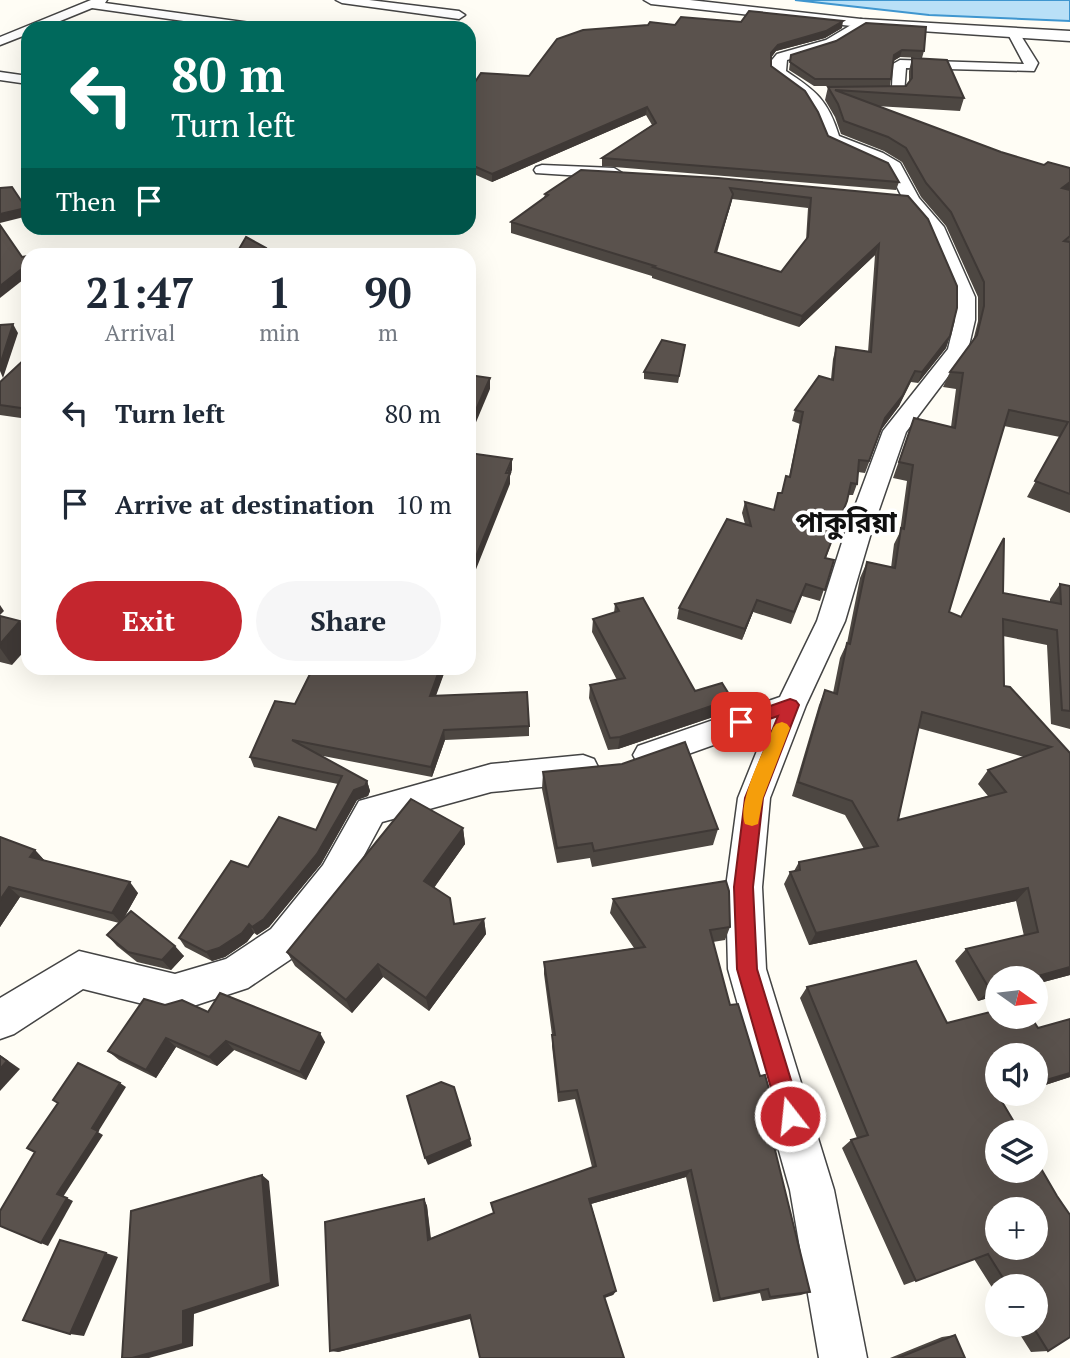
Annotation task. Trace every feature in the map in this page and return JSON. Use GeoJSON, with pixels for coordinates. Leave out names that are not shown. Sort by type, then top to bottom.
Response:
{"type":"FeatureCollection","features":[{"type":"Feature","properties":{"kind":"street"},"geometry":{"type":"LineString","coordinates":[[342,0],[459,15]]}},
{"type":"Feature","properties":{"kind":"street"},"geometry":{"type":"LineString","coordinates":[[650,0],[861,23],[1070,36]]}},
{"type":"Feature","properties":{"kind":"street"},"geometry":{"type":"LineString","coordinates":[[50,21],[96,2],[214,21]]}},
{"type":"Feature","properties":{"kind":"street"},"geometry":{"type":"LineString","coordinates":[[450,21],[471,8]]}},
{"type":"Feature","properties":{"kind":"street"},"geometry":{"type":"LineString","coordinates":[[843,1358],[812,1189],[747,969],[744,887],[754,798],[790,705],[831,621],[858,533],[895,431],[958,350],[965,320],[965,297],[935,227],[905,199],[908,188],[887,160],[839,144],[832,138],[817,93],[779,73],[778,60],[797,51],[830,43],[861,23]]}},
{"type":"Feature","properties":{"kind":"street"},"geometry":{"type":"LineString","coordinates":[[0,41],[21,33]]}},
{"type":"Feature","properties":{"kind":"street"},"geometry":{"type":"LineString","coordinates":[[850,93],[897,93],[900,91],[900,64],[1029,68],[1031,63],[1014,34]]}},
{"type":"Feature","properties":{"kind":"street"},"geometry":{"type":"LineString","coordinates":[[0,76],[21,79]]}},
{"type":"Feature","properties":{"kind":"street"},"geometry":{"type":"LineString","coordinates":[[542,170],[635,175]]}},
{"type":"Feature","properties":{"kind":"street"},"geometry":{"type":"LineString","coordinates":[[0,1020],[79,970],[175,993],[235,975],[284,942],[335,876],[371,811],[491,778],[619,765],[790,705]]}},
{"type":"Feature","properties":{"kind":"water"},"geometry":{"type":"Polygon","coordinates":[[[795,0],[1070,0],[1070,21],[929,15],[795,0]]]}},
{"type":"Feature","properties":{"kind":"building"},"geometry":{"type":"Polygon","coordinates":[[[749,11],[843,21],[826,31],[778,45],[771,53],[771,66],[805,91],[828,136],[888,163],[899,182],[602,158],[656,123],[647,107],[492,174],[476,167],[476,80],[481,73],[529,76],[557,39],[583,30],[648,25],[650,22],[675,25],[681,17],[741,22],[749,11]]]}},
{"type":"Feature","properties":{"kind":"building"},"geometry":{"type":"Polygon","coordinates":[[[866,23],[926,27],[924,51],[902,50],[894,55],[891,79],[815,79],[790,62],[791,55],[836,41],[866,23]]]}},
{"type":"Feature","properties":{"kind":"building"},"geometry":{"type":"Polygon","coordinates":[[[912,58],[947,60],[964,98],[835,90],[1001,152],[1044,165],[1048,162],[1070,168],[1070,182],[1062,188],[1070,190],[1070,236],[1064,241],[1070,242],[1070,494],[1035,481],[1068,422],[1009,410],[949,612],[961,617],[1004,538],[1003,593],[1061,604],[1060,584],[1070,586],[1070,711],[1062,710],[1057,630],[1003,619],[1004,686],[1010,687],[1070,753],[1070,967],[1048,973],[1048,966],[985,966],[985,981],[966,949],[1038,932],[1028,888],[816,933],[790,872],[800,870],[799,862],[878,846],[852,801],[798,782],[825,690],[837,694],[867,562],[895,568],[901,528],[904,529],[913,465],[899,462],[914,418],[955,428],[963,373],[950,372],[977,335],[984,306],[984,282],[951,212],[926,183],[906,148],[888,137],[844,121],[828,87],[906,86],[912,78],[912,58]],[[922,712],[898,820],[1006,792],[988,770],[1051,747],[922,712]]]}},
{"type":"Feature","properties":{"kind":"building"},"geometry":{"type":"Polygon","coordinates":[[[581,170],[718,178],[908,196],[928,219],[957,286],[957,308],[950,336],[922,372],[915,371],[903,395],[885,418],[869,461],[859,460],[857,484],[851,483],[847,501],[825,558],[834,560],[825,590],[806,584],[794,612],[757,600],[745,629],[679,608],[727,519],[751,526],[745,502],[774,510],[786,476],[790,477],[803,412],[795,410],[819,376],[833,380],[836,347],[871,352],[879,244],[802,316],[653,267],[655,266],[511,222],[548,195],[545,194],[581,170]],[[730,188],[733,194],[715,252],[781,272],[808,237],[811,198],[730,188]]]}},
{"type":"Feature","properties":{"kind":"building"},"geometry":{"type":"Polygon","coordinates":[[[12,187],[21,200],[21,209],[0,214],[0,188],[12,187]]]}},
{"type":"Feature","properties":{"kind":"building"},"geometry":{"type":"Polygon","coordinates":[[[0,225],[21,256],[21,270],[0,286],[0,225]]]}},
{"type":"Feature","properties":{"kind":"building"},"geometry":{"type":"Polygon","coordinates":[[[246,237],[266,248],[240,248],[246,237]]]}},
{"type":"Feature","properties":{"kind":"building"},"geometry":{"type":"Polygon","coordinates":[[[13,324],[0,365],[0,325],[13,324]]]}},
{"type":"Feature","properties":{"kind":"building"},"geometry":{"type":"Polygon","coordinates":[[[662,340],[685,345],[679,376],[644,372],[662,340]]]}},
{"type":"Feature","properties":{"kind":"building"},"geometry":{"type":"Polygon","coordinates":[[[21,362],[21,408],[0,405],[0,382],[21,362]]]}},
{"type":"Feature","properties":{"kind":"building"},"geometry":{"type":"Polygon","coordinates":[[[476,376],[490,378],[476,410],[476,376]]]}},
{"type":"Feature","properties":{"kind":"building"},"geometry":{"type":"Polygon","coordinates":[[[476,454],[512,459],[506,473],[510,473],[476,557],[476,454]]]}},
{"type":"Feature","properties":{"kind":"building"},"geometry":{"type":"Polygon","coordinates":[[[643,598],[695,691],[722,683],[732,699],[610,738],[590,685],[625,678],[593,619],[619,611],[615,604],[643,598]]]}},
{"type":"Feature","properties":{"kind":"building"},"geometry":{"type":"Polygon","coordinates":[[[0,616],[20,621],[0,644],[0,616]]]}},
{"type":"Feature","properties":{"kind":"building"},"geometry":{"type":"Polygon","coordinates":[[[310,675],[438,675],[430,696],[527,692],[529,726],[444,730],[431,767],[292,740],[367,781],[365,786],[354,790],[317,854],[264,919],[252,927],[249,924],[242,933],[219,948],[206,952],[179,938],[231,861],[248,867],[279,817],[316,830],[342,776],[250,757],[275,701],[295,704],[310,675]]]}},
{"type":"Feature","properties":{"kind":"building"},"geometry":{"type":"Polygon","coordinates":[[[685,742],[718,829],[594,851],[592,843],[557,848],[543,772],[622,764],[685,742]]]}},
{"type":"Feature","properties":{"kind":"building"},"geometry":{"type":"Polygon","coordinates":[[[411,799],[463,828],[424,881],[450,898],[454,924],[484,919],[426,998],[378,964],[346,1000],[287,952],[411,799]]]}},
{"type":"Feature","properties":{"kind":"building"},"geometry":{"type":"Polygon","coordinates":[[[0,837],[35,850],[30,857],[130,882],[112,913],[9,887],[0,900],[0,837]]]}},
{"type":"Feature","properties":{"kind":"building"},"geometry":{"type":"Polygon","coordinates":[[[726,881],[729,891],[730,927],[710,930],[730,1005],[738,1004],[760,1076],[765,1075],[784,1143],[774,1146],[810,1292],[770,1297],[768,1289],[720,1299],[691,1170],[589,1199],[616,1291],[604,1296],[624,1358],[480,1358],[470,1315],[330,1351],[325,1222],[424,1199],[428,1240],[494,1213],[491,1203],[596,1166],[577,1090],[559,1092],[552,1035],[555,1035],[544,962],[645,947],[613,899],[726,881]]]}},
{"type":"Feature","properties":{"kind":"building"},"geometry":{"type":"Polygon","coordinates":[[[131,911],[175,946],[162,960],[128,952],[107,935],[131,911]]]}},
{"type":"Feature","properties":{"kind":"building"},"geometry":{"type":"Polygon","coordinates":[[[916,961],[947,1023],[985,1013],[985,1029],[1048,1029],[1048,1025],[1070,1019],[1070,1073],[1048,1079],[1048,1043],[985,1043],[985,1106],[1005,1106],[1013,1120],[985,1120],[985,1183],[1048,1183],[1048,1181],[1070,1215],[1070,1337],[1048,1351],[1039,1337],[1048,1337],[1048,1274],[1000,1274],[992,1260],[1048,1260],[1048,1197],[985,1197],[985,1255],[916,1281],[851,1140],[868,1135],[807,987],[916,961]]]}},
{"type":"Feature","properties":{"kind":"building"},"geometry":{"type":"Polygon","coordinates":[[[220,993],[320,1033],[300,1072],[226,1041],[209,1057],[166,1038],[146,1070],[108,1051],[144,999],[165,1005],[182,1000],[208,1012],[220,993]]]}},
{"type":"Feature","properties":{"kind":"building"},"geometry":{"type":"Polygon","coordinates":[[[0,1056],[7,1061],[0,1069],[0,1056]]]}},
{"type":"Feature","properties":{"kind":"building"},"geometry":{"type":"Polygon","coordinates":[[[78,1063],[120,1083],[92,1128],[98,1131],[57,1194],[67,1198],[41,1243],[0,1226],[0,1211],[35,1152],[27,1148],[58,1103],[53,1100],[78,1063]]]}},
{"type":"Feature","properties":{"kind":"building"},"geometry":{"type":"Polygon","coordinates":[[[441,1082],[454,1087],[470,1139],[425,1158],[407,1096],[441,1082]]]}},
{"type":"Feature","properties":{"kind":"building"},"geometry":{"type":"Polygon","coordinates":[[[262,1175],[271,1283],[183,1311],[183,1344],[132,1358],[122,1358],[131,1211],[262,1175]]]}},
{"type":"Feature","properties":{"kind":"building"},"geometry":{"type":"Polygon","coordinates":[[[60,1240],[106,1253],[70,1334],[23,1320],[60,1240]]]}},
{"type":"Feature","properties":{"kind":"building"},"geometry":{"type":"Polygon","coordinates":[[[955,1335],[965,1358],[898,1358],[955,1335]]]}},
{"type":"Feature","properties":{"kind":"slow traffic"},"geometry":{"type":"LineString","coordinates":[[752,818],[754,798],[782,728]]}},
{"type":"Feature","properties":{"kind":"district","name":"পাকুরিয়া"},"geometry":{"type":"Point","coordinates":[846,521]}},
{"type":"Feature","properties":{"kind":"route"},"geometry":{"type":"LineString","coordinates":[[741,722],[790,705],[754,798],[744,887],[747,969],[790,1116]]}}]}
